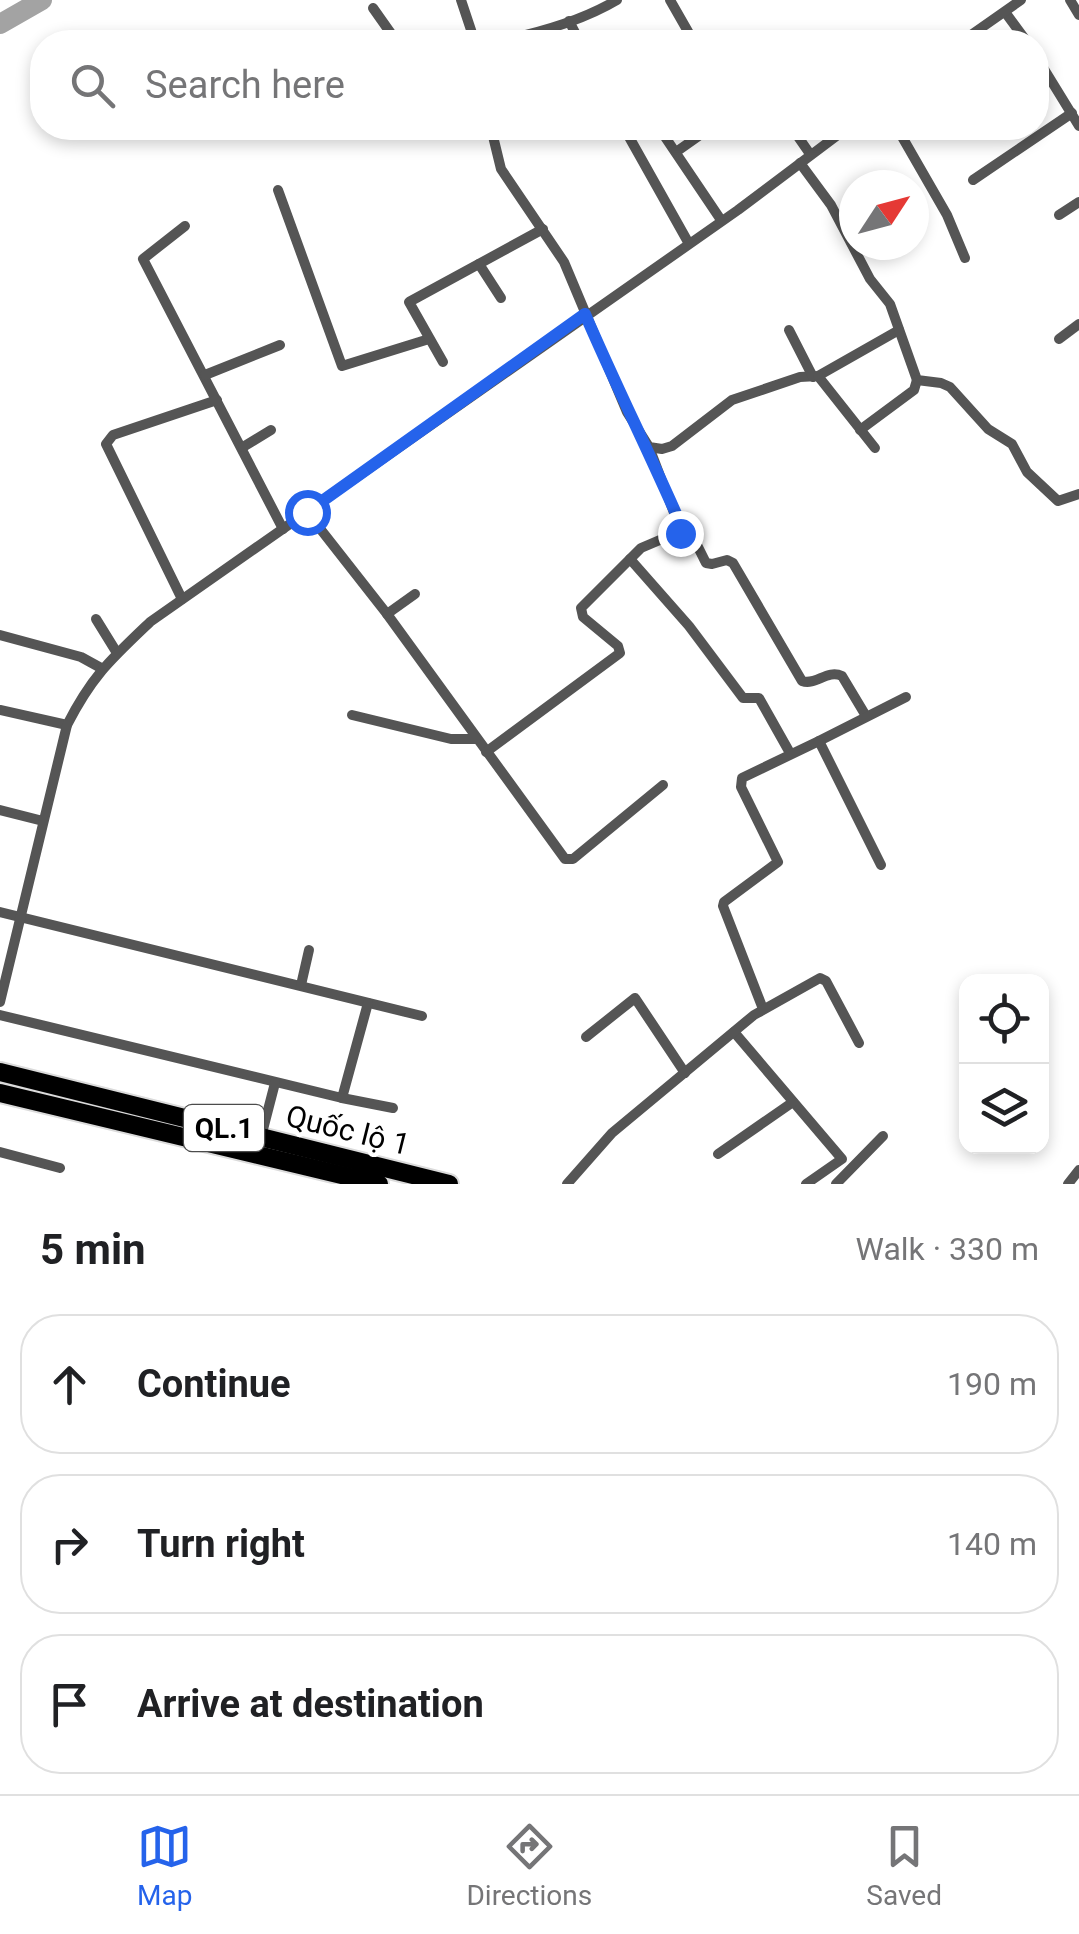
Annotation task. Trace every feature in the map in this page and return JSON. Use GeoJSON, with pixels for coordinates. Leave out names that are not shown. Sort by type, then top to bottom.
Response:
{"type":"FeatureCollection","features":[{"type":"Feature","properties":{"kind":"highway","name":"Quốc lộ 1"},"geometry":{"type":"LineString","coordinates":[[0,1072],[449,1184]]}},
{"type":"Feature","properties":{"kind":"highway","name":"Quốc lộ 1"},"geometry":{"type":"LineString","coordinates":[[0,1092],[379,1184]]}},
{"type":"Feature","properties":{"kind":"street"},"geometry":{"type":"LineString","coordinates":[[461,0],[471,30]]}},
{"type":"Feature","properties":{"kind":"street"},"geometry":{"type":"LineString","coordinates":[[544,30],[617,0]]}},
{"type":"Feature","properties":{"kind":"street"},"geometry":{"type":"LineString","coordinates":[[670,0],[687,30]]}},
{"type":"Feature","properties":{"kind":"street"},"geometry":{"type":"LineString","coordinates":[[979,30],[1021,0]]}},
{"type":"Feature","properties":{"kind":"street"},"geometry":{"type":"LineString","coordinates":[[1070,0],[1079,15]]}},
{"type":"Feature","properties":{"kind":"street"},"geometry":{"type":"LineString","coordinates":[[372,8],[388,30]]}},
{"type":"Feature","properties":{"kind":"street"},"geometry":{"type":"LineString","coordinates":[[1005,12],[1018,30]]}},
{"type":"Feature","properties":{"kind":"street"},"geometry":{"type":"LineString","coordinates":[[569,22],[573,30]]}},
{"type":"Feature","properties":{"kind":"street"},"geometry":{"type":"LineString","coordinates":[[1049,77],[1079,126]]}},
{"type":"Feature","properties":{"kind":"street"},"geometry":{"type":"LineString","coordinates":[[1049,129],[1072,113]]}},
{"type":"Feature","properties":{"kind":"street"},"geometry":{"type":"LineString","coordinates":[[494,140],[501,169],[564,262],[627,412],[649,447],[682,531],[696,543],[706,563],[733,563],[800,678],[810,684],[832,674],[842,676],[866,716]]}},
{"type":"Feature","properties":{"kind":"street"},"geometry":{"type":"LineString","coordinates":[[631,140],[688,242]]}},
{"type":"Feature","properties":{"kind":"street"},"geometry":{"type":"LineString","coordinates":[[668,140],[721,220]]}},
{"type":"Feature","properties":{"kind":"street"},"geometry":{"type":"LineString","coordinates":[[676,152],[693,140]]}},
{"type":"Feature","properties":{"kind":"street"},"geometry":{"type":"LineString","coordinates":[[800,140],[810,154]]}},
{"type":"Feature","properties":{"kind":"street"},"geometry":{"type":"LineString","coordinates":[[0,1002],[67,726],[101,668],[150,622],[830,140]]}},
{"type":"Feature","properties":{"kind":"street"},"geometry":{"type":"LineString","coordinates":[[904,140],[947,216],[965,258]]}},
{"type":"Feature","properties":{"kind":"street"},"geometry":{"type":"LineString","coordinates":[[973,180],[1032,140]]}},
{"type":"Feature","properties":{"kind":"street"},"geometry":{"type":"LineString","coordinates":[[800,162],[831,205],[870,278],[890,304],[918,380],[914,390],[860,430]]}},
{"type":"Feature","properties":{"kind":"street"},"geometry":{"type":"LineString","coordinates":[[278,190],[342,366],[429,339]]}},
{"type":"Feature","properties":{"kind":"street"},"geometry":{"type":"LineString","coordinates":[[1059,215],[1079,202]]}},
{"type":"Feature","properties":{"kind":"street"},"geometry":{"type":"LineString","coordinates":[[185,226],[143,259],[283,529]]}},
{"type":"Feature","properties":{"kind":"street"},"geometry":{"type":"LineString","coordinates":[[443,362],[410,302],[543,229]]}},
{"type":"Feature","properties":{"kind":"street"},"geometry":{"type":"LineString","coordinates":[[479,264],[501,298]]}},
{"type":"Feature","properties":{"kind":"street"},"geometry":{"type":"LineString","coordinates":[[1059,339],[1079,324]]}},
{"type":"Feature","properties":{"kind":"street"},"geometry":{"type":"LineString","coordinates":[[789,330],[816,377],[875,448]]}},
{"type":"Feature","properties":{"kind":"street"},"geometry":{"type":"LineString","coordinates":[[649,447],[662,449],[676,444],[732,400],[800,377],[816,377],[899,330]]}},
{"type":"Feature","properties":{"kind":"street"},"geometry":{"type":"LineString","coordinates":[[205,376],[280,344]]}},
{"type":"Feature","properties":{"kind":"street"},"geometry":{"type":"LineString","coordinates":[[918,380],[950,387],[988,429],[1012,444],[1027,472],[1058,501],[1079,494]]}},
{"type":"Feature","properties":{"kind":"street"},"geometry":{"type":"LineString","coordinates":[[182,599],[106,444],[113,436],[216,400]]}},
{"type":"Feature","properties":{"kind":"street"},"geometry":{"type":"LineString","coordinates":[[243,447],[271,430]]}},
{"type":"Feature","properties":{"kind":"street"},"geometry":{"type":"LineString","coordinates":[[307,512],[562,856],[569,860],[663,785]]}},
{"type":"Feature","properties":{"kind":"street"},"geometry":{"type":"LineString","coordinates":[[486,752],[617,658],[618,646],[587,622],[581,608],[645,545],[682,531]]}},
{"type":"Feature","properties":{"kind":"street"},"geometry":{"type":"LineString","coordinates":[[630,560],[689,626],[743,698],[761,700],[790,753]]}},
{"type":"Feature","properties":{"kind":"street"},"geometry":{"type":"LineString","coordinates":[[386,614],[415,594]]}},
{"type":"Feature","properties":{"kind":"street"},"geometry":{"type":"LineString","coordinates":[[96,620],[117,653]]}},
{"type":"Feature","properties":{"kind":"street"},"geometry":{"type":"LineString","coordinates":[[0,636],[80,658],[101,668]]}},
{"type":"Feature","properties":{"kind":"street"},"geometry":{"type":"LineString","coordinates":[[763,1009],[723,904],[777,866],[778,858],[740,782],[750,773],[906,697]]}},
{"type":"Feature","properties":{"kind":"street"},"geometry":{"type":"LineString","coordinates":[[0,710],[67,726]]}},
{"type":"Feature","properties":{"kind":"street"},"geometry":{"type":"LineString","coordinates":[[352,716],[451,740],[476,739]]}},
{"type":"Feature","properties":{"kind":"street"},"geometry":{"type":"LineString","coordinates":[[819,741],[881,865]]}},
{"type":"Feature","properties":{"kind":"street"},"geometry":{"type":"LineString","coordinates":[[0,810],[42,821]]}},
{"type":"Feature","properties":{"kind":"street"},"geometry":{"type":"LineString","coordinates":[[0,912],[422,1016]]}},
{"type":"Feature","properties":{"kind":"street"},"geometry":{"type":"LineString","coordinates":[[301,984],[309,950]]}},
{"type":"Feature","properties":{"kind":"street"},"geometry":{"type":"LineString","coordinates":[[567,1184],[612,1133],[734,1032],[763,1009],[822,978],[859,1044]]}},
{"type":"Feature","properties":{"kind":"street"},"geometry":{"type":"LineString","coordinates":[[586,1037],[634,998],[685,1073]]}},
{"type":"Feature","properties":{"kind":"street"},"geometry":{"type":"LineString","coordinates":[[342,1098],[368,1003]]}},
{"type":"Feature","properties":{"kind":"street"},"geometry":{"type":"LineString","coordinates":[[0,1015],[393,1108]]}},
{"type":"Feature","properties":{"kind":"street"},"geometry":{"type":"LineString","coordinates":[[734,1032],[842,1158],[806,1184]]}},
{"type":"Feature","properties":{"kind":"street"},"geometry":{"type":"LineString","coordinates":[[261,1137],[275,1083]]}},
{"type":"Feature","properties":{"kind":"street"},"geometry":{"type":"LineString","coordinates":[[718,1154],[792,1102]]}},
{"type":"Feature","properties":{"kind":"street"},"geometry":{"type":"LineString","coordinates":[[836,1184],[883,1136]]}},
{"type":"Feature","properties":{"kind":"street"},"geometry":{"type":"LineString","coordinates":[[0,1152],[60,1168]]}},
{"type":"Feature","properties":{"kind":"street"},"geometry":{"type":"LineString","coordinates":[[1068,1184],[1079,1170]]}},
{"type":"Feature","properties":{"kind":"waterway"},"geometry":{"type":"LineString","coordinates":[[0,24],[42,0]]}},
{"type":"Feature","properties":{"kind":"route"},"geometry":{"type":"LineString","coordinates":[[307,512],[585,314],[627,412],[649,447],[681,525],[680,533]]}}]}
